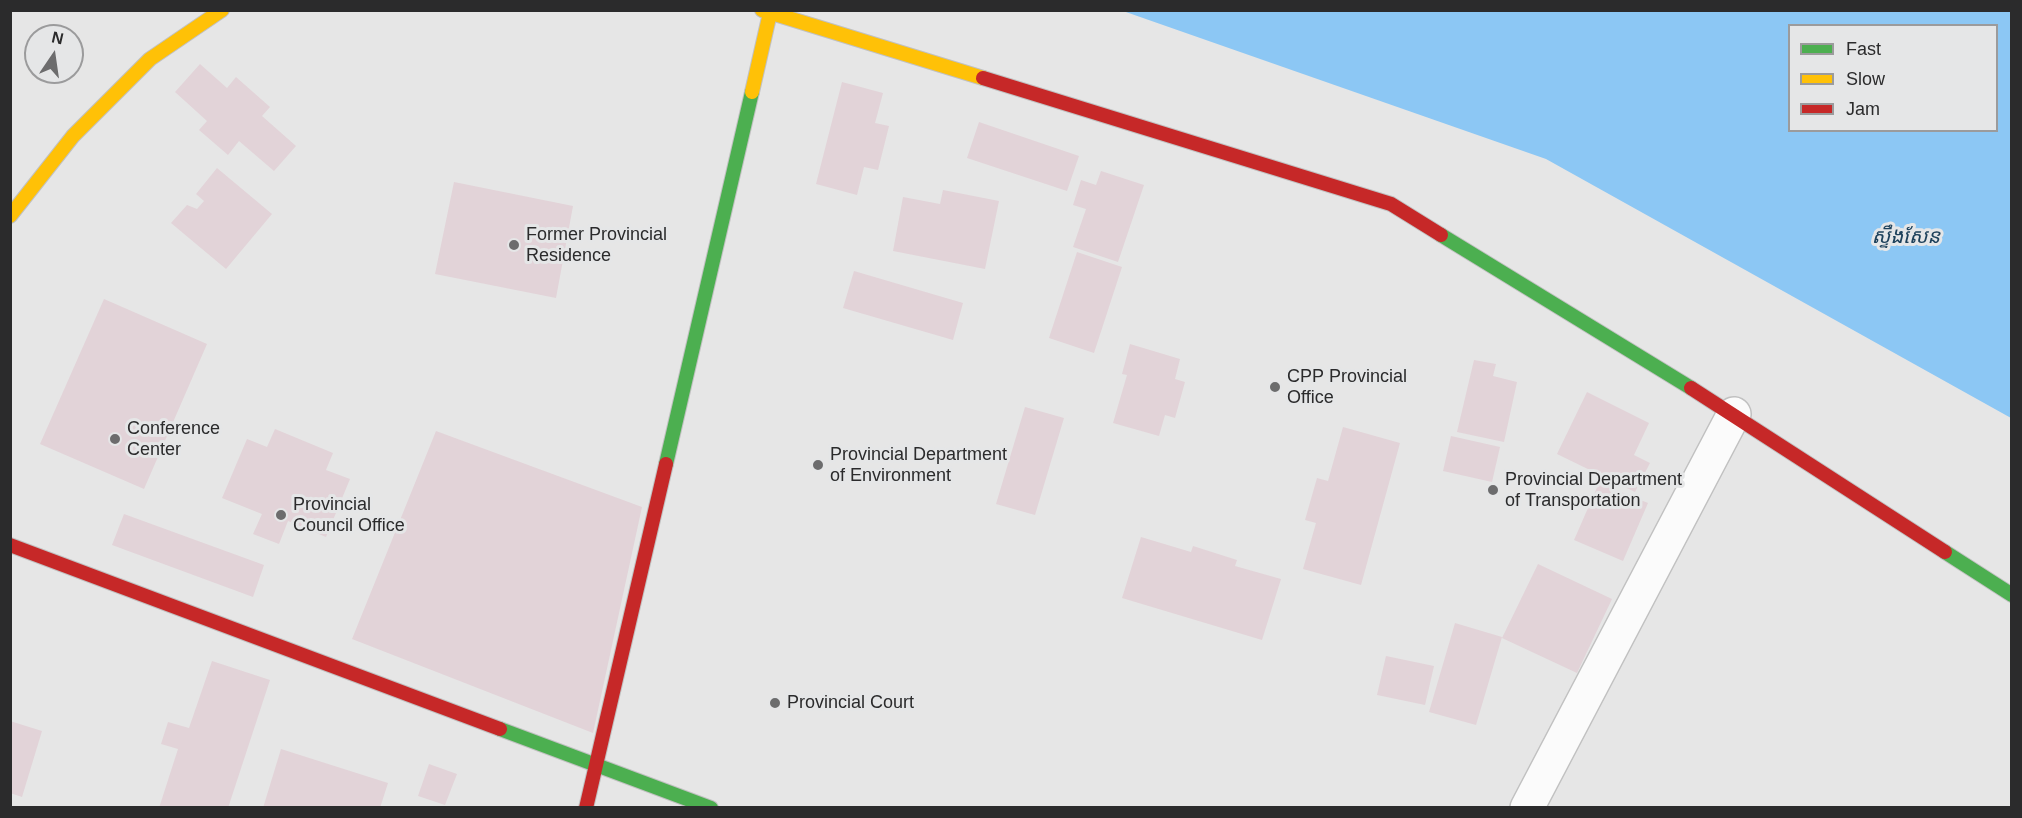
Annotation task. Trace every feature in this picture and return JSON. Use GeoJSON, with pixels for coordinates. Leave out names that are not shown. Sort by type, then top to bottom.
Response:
{"type":"FeatureCollection","features":[{"type":"Feature","properties":{"kind":"street"},"geometry":{"type":"LineString","coordinates":[[10,216],[73,136],[150,59],[222,10]]}},
{"type":"Feature","properties":{"kind":"street"},"geometry":{"type":"LineString","coordinates":[[586,807],[766,12],[1391,204],[1734,414],[2012,595]]}},
{"type":"Feature","properties":{"kind":"street"},"geometry":{"type":"LineString","coordinates":[[1527,807],[1734,414]]}},
{"type":"Feature","properties":{"kind":"street"},"geometry":{"type":"LineString","coordinates":[[10,545],[711,807]]}},
{"type":"Feature","properties":{"kind":"water","name":"ស្ទឹងសែន"},"geometry":{"type":"Polygon","coordinates":[[[1123,11],[2011,11],[2011,418],[1546,159],[1123,11]]]}},
{"type":"Feature","properties":{"kind":"building"},"geometry":{"type":"Polygon","coordinates":[[[200,64],[227,88],[236,77],[270,107],[262,116],[296,146],[274,171],[239,141],[228,155],[199,130],[207,121],[175,92],[200,64]]]}},
{"type":"Feature","properties":{"kind":"building"},"geometry":{"type":"Polygon","coordinates":[[[842,82],[883,93],[875,123],[889,126],[878,170],[864,167],[857,195],[816,184],[842,82]]]}},
{"type":"Feature","properties":{"kind":"building"},"geometry":{"type":"Polygon","coordinates":[[[979,122],[1079,156],[1067,191],[967,158],[979,122]]]}},
{"type":"Feature","properties":{"kind":"building"},"geometry":{"type":"Polygon","coordinates":[[[217,168],[272,214],[226,269],[171,223],[187,205],[197,209],[204,201],[196,194],[217,168]]]}},
{"type":"Feature","properties":{"kind":"building"},"geometry":{"type":"Polygon","coordinates":[[[1101,171],[1144,185],[1118,262],[1073,247],[1086,209],[1073,205],[1081,180],[1096,185],[1101,171]]]}},
{"type":"Feature","properties":{"kind":"building"},"geometry":{"type":"Polygon","coordinates":[[[454,182],[573,206],[556,298],[435,274],[454,182]]]}},
{"type":"Feature","properties":{"kind":"building"},"geometry":{"type":"Polygon","coordinates":[[[943,190],[999,201],[985,269],[893,251],[903,197],[940,204],[943,190]]]}},
{"type":"Feature","properties":{"kind":"building"},"geometry":{"type":"Polygon","coordinates":[[[1077,252],[1122,267],[1094,353],[1049,338],[1077,252]]]}},
{"type":"Feature","properties":{"kind":"building"},"geometry":{"type":"Polygon","coordinates":[[[854,271],[963,303],[953,340],[843,308],[854,271]]]}},
{"type":"Feature","properties":{"kind":"building"},"geometry":{"type":"Polygon","coordinates":[[[104,299],[207,344],[144,489],[40,444],[104,299]]]}},
{"type":"Feature","properties":{"kind":"building"},"geometry":{"type":"Polygon","coordinates":[[[1130,344],[1180,359],[1175,379],[1185,382],[1175,418],[1165,415],[1159,436],[1113,423],[1127,375],[1122,374],[1130,344]]]}},
{"type":"Feature","properties":{"kind":"building"},"geometry":{"type":"Polygon","coordinates":[[[1474,360],[1496,364],[1493,376],[1517,382],[1504,442],[1457,432],[1474,360]]]}},
{"type":"Feature","properties":{"kind":"building"},"geometry":{"type":"Polygon","coordinates":[[[1587,392],[1649,423],[1634,455],[1650,463],[1635,492],[1557,454],[1587,392]]]}},
{"type":"Feature","properties":{"kind":"building"},"geometry":{"type":"Polygon","coordinates":[[[1025,407],[1064,418],[1035,515],[996,504],[1025,407]]]}},
{"type":"Feature","properties":{"kind":"building"},"geometry":{"type":"Polygon","coordinates":[[[1343,427],[1400,443],[1361,585],[1303,569],[1316,523],[1305,520],[1317,478],[1328,481],[1343,427]]]}},
{"type":"Feature","properties":{"kind":"building"},"geometry":{"type":"Polygon","coordinates":[[[275,429],[333,453],[326,470],[350,479],[326,537],[288,521],[279,544],[253,534],[262,514],[222,498],[247,439],[267,447],[275,429]]]}},
{"type":"Feature","properties":{"kind":"building"},"geometry":{"type":"Polygon","coordinates":[[[436,431],[642,507],[593,733],[352,639],[436,431]]]}},
{"type":"Feature","properties":{"kind":"building"},"geometry":{"type":"Polygon","coordinates":[[[1451,436],[1500,447],[1492,482],[1443,471],[1451,436]]]}},
{"type":"Feature","properties":{"kind":"building"},"geometry":{"type":"Polygon","coordinates":[[[1599,483],[1648,503],[1623,561],[1574,540],[1599,483]]]}},
{"type":"Feature","properties":{"kind":"building"},"geometry":{"type":"Polygon","coordinates":[[[124,514],[264,565],[253,597],[112,545],[124,514]]]}},
{"type":"Feature","properties":{"kind":"building"},"geometry":{"type":"Polygon","coordinates":[[[1141,537],[1191,552],[1193,546],[1237,560],[1235,566],[1281,579],[1262,640],[1122,598],[1141,537]]]}},
{"type":"Feature","properties":{"kind":"building"},"geometry":{"type":"Polygon","coordinates":[[[1538,564],[1612,599],[1577,673],[1502,638],[1538,564]]]}},
{"type":"Feature","properties":{"kind":"building"},"geometry":{"type":"Polygon","coordinates":[[[1455,623],[1502,637],[1476,725],[1429,712],[1455,623]]]}},
{"type":"Feature","properties":{"kind":"building"},"geometry":{"type":"Polygon","coordinates":[[[1386,656],[1434,666],[1425,705],[1377,695],[1386,656]]]}},
{"type":"Feature","properties":{"kind":"building"},"geometry":{"type":"Polygon","coordinates":[[[212,661],[270,680],[228,808],[159,808],[178,749],[161,744],[168,722],[189,728],[212,661]]]}},
{"type":"Feature","properties":{"kind":"building"},"geometry":{"type":"Polygon","coordinates":[[[10,721],[42,731],[22,797],[10,793],[10,721]]]}},
{"type":"Feature","properties":{"kind":"building"},"geometry":{"type":"Polygon","coordinates":[[[281,749],[388,783],[380,808],[263,808],[281,749]]]}},
{"type":"Feature","properties":{"kind":"building"},"geometry":{"type":"Polygon","coordinates":[[[429,764],[457,774],[445,805],[418,796],[429,764]]]}},
{"type":"Feature","properties":{"kind":"traffic: fast"},"geometry":{"type":"LineString","coordinates":[[666,464],[752,92]]}},
{"type":"Feature","properties":{"kind":"traffic: fast"},"geometry":{"type":"LineString","coordinates":[[1441,235],[1691,388]]}},
{"type":"Feature","properties":{"kind":"traffic: fast"},"geometry":{"type":"LineString","coordinates":[[1945,552],[2012,595]]}},
{"type":"Feature","properties":{"kind":"traffic: fast"},"geometry":{"type":"LineString","coordinates":[[500,729],[711,808]]}},
{"type":"Feature","properties":{"kind":"traffic: slow"},"geometry":{"type":"LineString","coordinates":[[10,216],[73,136],[150,59],[222,10]]}},
{"type":"Feature","properties":{"kind":"traffic: slow"},"geometry":{"type":"LineString","coordinates":[[762,10],[983,78]]}},
{"type":"Feature","properties":{"kind":"traffic: slow"},"geometry":{"type":"LineString","coordinates":[[752,92],[770,13]]}},
{"type":"Feature","properties":{"kind":"traffic: jam"},"geometry":{"type":"LineString","coordinates":[[983,78],[1391,204],[1441,235]]}},
{"type":"Feature","properties":{"kind":"traffic: jam"},"geometry":{"type":"LineString","coordinates":[[1691,388],[1945,552]]}},
{"type":"Feature","properties":{"kind":"traffic: jam"},"geometry":{"type":"LineString","coordinates":[[586,808],[666,464]]}},
{"type":"Feature","properties":{"kind":"traffic: jam"},"geometry":{"type":"LineString","coordinates":[[10,545],[500,729]]}},
{"type":"Feature","properties":{"kind":"place","name":"Former Provincial Residence"},"geometry":{"type":"Point","coordinates":[514,245]}},
{"type":"Feature","properties":{"kind":"place","name":"CPP Provincial Office"},"geometry":{"type":"Point","coordinates":[1275,387]}},
{"type":"Feature","properties":{"kind":"place","name":"Conference Center"},"geometry":{"type":"Point","coordinates":[115,439]}},
{"type":"Feature","properties":{"kind":"place","name":"Provincial Department of Environment"},"geometry":{"type":"Point","coordinates":[818,465]}},
{"type":"Feature","properties":{"kind":"place","name":"Provincial Department of Transportation"},"geometry":{"type":"Point","coordinates":[1493,490]}},
{"type":"Feature","properties":{"kind":"place","name":"Provincial Council Office"},"geometry":{"type":"Point","coordinates":[281,515]}},
{"type":"Feature","properties":{"kind":"place","name":"Provincial Court"},"geometry":{"type":"Point","coordinates":[775,703]}}]}
